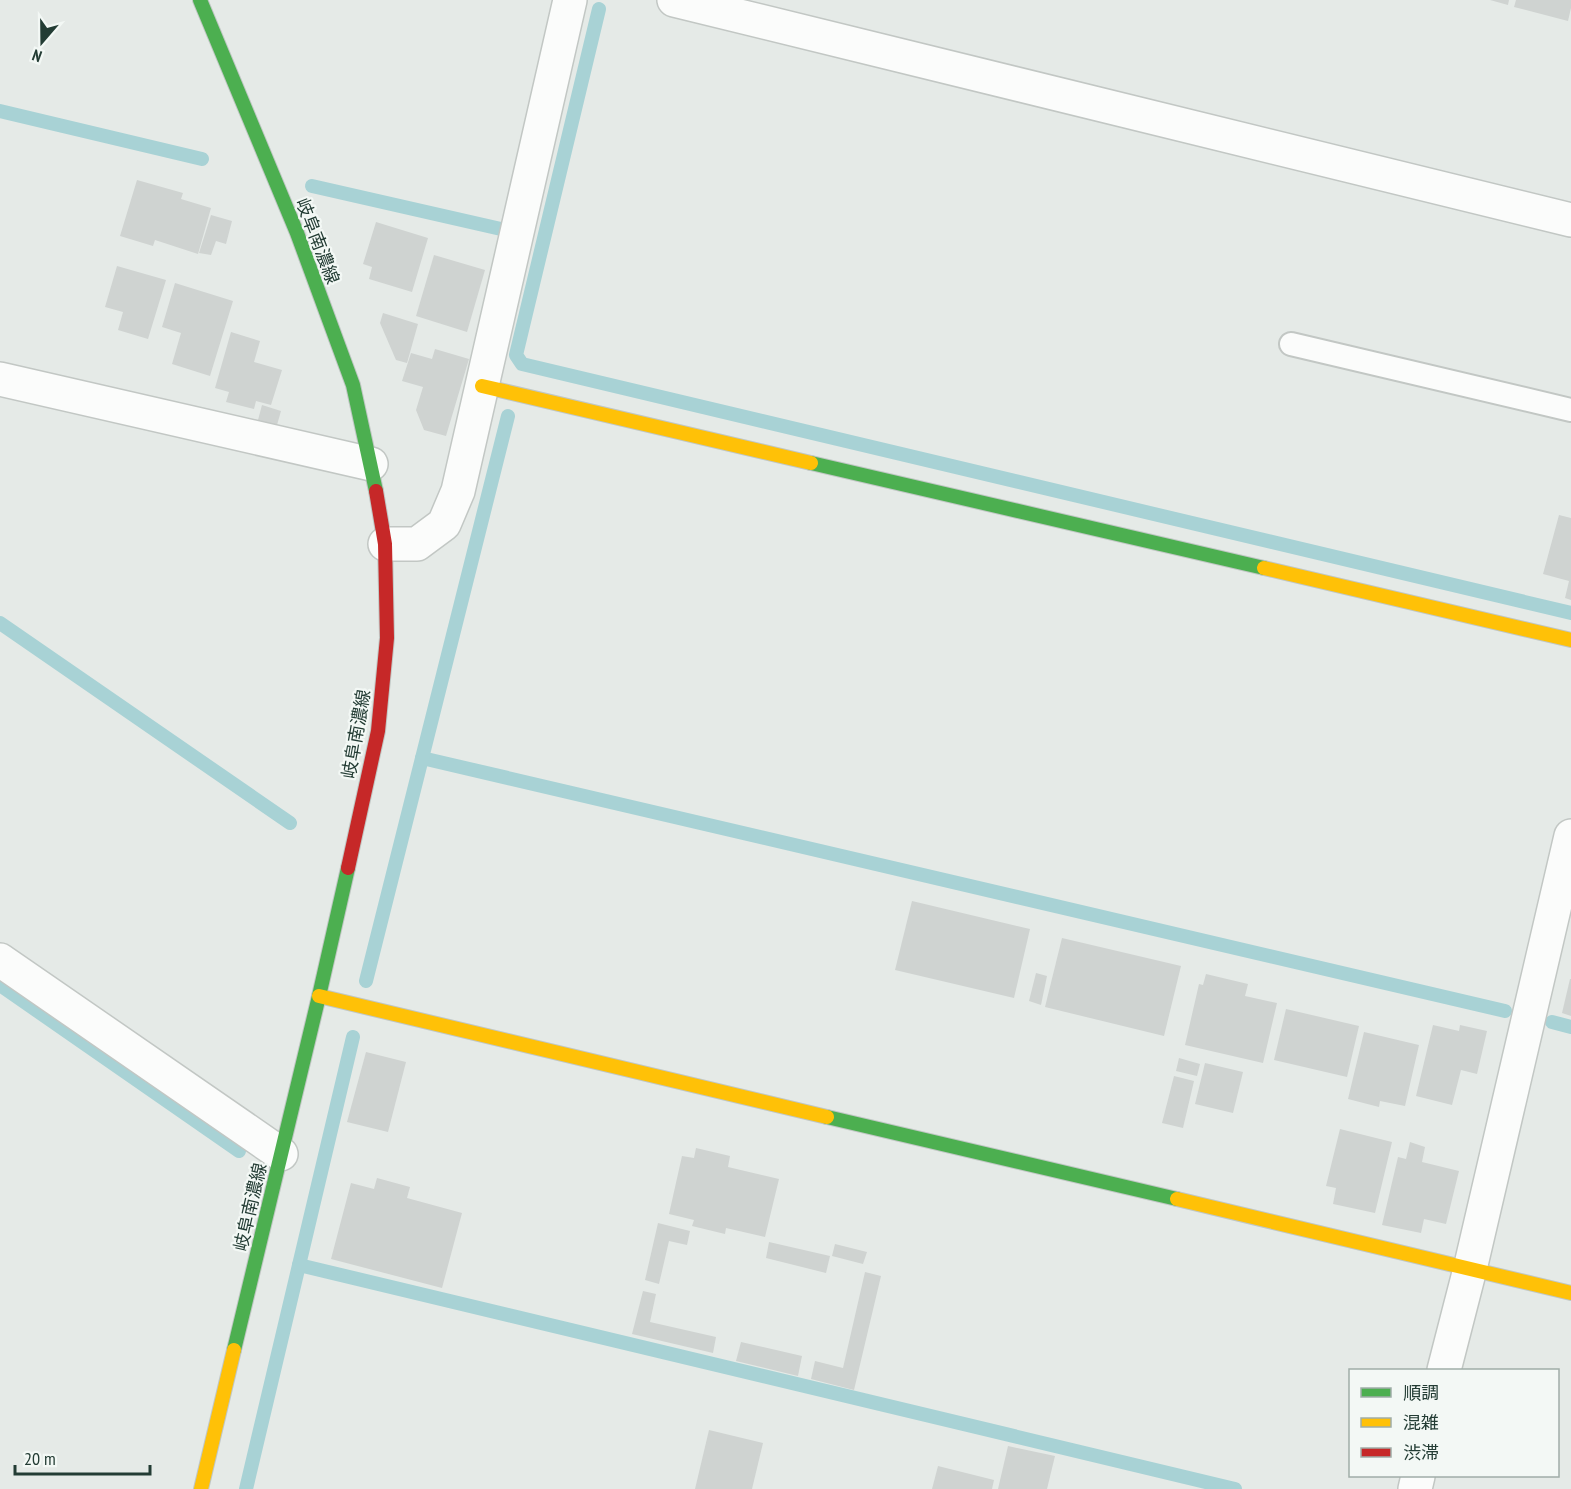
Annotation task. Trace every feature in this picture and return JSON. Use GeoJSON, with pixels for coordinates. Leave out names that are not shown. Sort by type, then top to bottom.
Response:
{"type":"FeatureCollection","features":[{"type":"Feature","properties":{"kind":"street","name":"岐阜南濃線"},"geometry":{"type":"LineString","coordinates":[[200,0],[301,244],[353,385],[371,464],[385,544],[387,638],[378,731],[319,996],[201,1489]]}},
{"type":"Feature","properties":{"kind":"street"},"geometry":{"type":"LineString","coordinates":[[385,544],[417,544],[444,524],[458,491],[570,0]]}},
{"type":"Feature","properties":{"kind":"street"},"geometry":{"type":"LineString","coordinates":[[674,0],[1571,220]]}},
{"type":"Feature","properties":{"kind":"street"},"geometry":{"type":"LineString","coordinates":[[0,379],[371,464]]}},
{"type":"Feature","properties":{"kind":"street"},"geometry":{"type":"LineString","coordinates":[[482,386],[1571,640]]}},
{"type":"Feature","properties":{"kind":"street"},"geometry":{"type":"LineString","coordinates":[[1445,1369],[1564,894],[1571,836]]}},
{"type":"Feature","properties":{"kind":"street"},"geometry":{"type":"LineString","coordinates":[[0,960],[281,1154]]}},
{"type":"Feature","properties":{"kind":"street"},"geometry":{"type":"LineString","coordinates":[[319,996],[1571,1293]]}},
{"type":"Feature","properties":{"kind":"lane"},"geometry":{"type":"LineString","coordinates":[[1290,344],[1571,410]]}},
{"type":"Feature","properties":{"kind":"building"},"geometry":{"type":"Polygon","coordinates":[[[1490,0],[1509,0],[1508,5],[1490,0]]]}},
{"type":"Feature","properties":{"kind":"building"},"geometry":{"type":"Polygon","coordinates":[[[1516,0],[1571,0],[1568,21],[1514,7],[1516,0]]]}},
{"type":"Feature","properties":{"kind":"building"},"geometry":{"type":"Polygon","coordinates":[[[137,180],[183,193],[181,199],[211,208],[198,254],[155,240],[153,246],[120,236],[137,180]]]}},
{"type":"Feature","properties":{"kind":"building"},"geometry":{"type":"Polygon","coordinates":[[[211,215],[232,221],[226,244],[216,241],[211,255],[199,253],[211,215]]]}},
{"type":"Feature","properties":{"kind":"building"},"geometry":{"type":"Polygon","coordinates":[[[376,222],[428,238],[412,292],[369,279],[372,267],[363,264],[376,222]]]}},
{"type":"Feature","properties":{"kind":"building"},"geometry":{"type":"Polygon","coordinates":[[[434,255],[485,270],[467,332],[416,316],[434,255]]]}},
{"type":"Feature","properties":{"kind":"building"},"geometry":{"type":"Polygon","coordinates":[[[117,266],[166,280],[148,339],[118,330],[123,312],[105,307],[117,266]]]}},
{"type":"Feature","properties":{"kind":"building"},"geometry":{"type":"Polygon","coordinates":[[[175,283],[233,301],[210,376],[172,364],[181,333],[162,327],[175,283]]]}},
{"type":"Feature","properties":{"kind":"building"},"geometry":{"type":"Polygon","coordinates":[[[383,313],[418,324],[407,363],[396,360],[380,323],[383,313]]]}},
{"type":"Feature","properties":{"kind":"building"},"geometry":{"type":"Polygon","coordinates":[[[231,332],[260,341],[254,362],[282,370],[271,405],[256,401],[254,409],[226,402],[229,392],[215,388],[231,332]]]}},
{"type":"Feature","properties":{"kind":"building"},"geometry":{"type":"Polygon","coordinates":[[[435,349],[469,359],[446,436],[424,430],[416,410],[423,387],[402,381],[411,353],[432,359],[435,349]]]}},
{"type":"Feature","properties":{"kind":"building"},"geometry":{"type":"Polygon","coordinates":[[[262,405],[281,411],[277,425],[258,420],[262,405]]]}},
{"type":"Feature","properties":{"kind":"building"},"geometry":{"type":"Polygon","coordinates":[[[1559,515],[1571,518],[1571,600],[1565,598],[1569,581],[1543,574],[1559,515]]]}},
{"type":"Feature","properties":{"kind":"building"},"geometry":{"type":"Polygon","coordinates":[[[912,901],[1030,929],[1014,998],[895,970],[912,901]]]}},
{"type":"Feature","properties":{"kind":"building"},"geometry":{"type":"Polygon","coordinates":[[[1062,938],[1181,966],[1164,1036],[1045,1007],[1062,938]]]}},
{"type":"Feature","properties":{"kind":"building"},"geometry":{"type":"Polygon","coordinates":[[[1036,973],[1047,976],[1041,1005],[1029,1001],[1036,973]]]}},
{"type":"Feature","properties":{"kind":"building"},"geometry":{"type":"Polygon","coordinates":[[[1206,974],[1248,984],[1245,996],[1277,1003],[1263,1063],[1185,1045],[1199,984],[1203,985],[1206,974]]]}},
{"type":"Feature","properties":{"kind":"building"},"geometry":{"type":"Polygon","coordinates":[[[1571,979],[1571,1016],[1562,1013],[1571,979]]]}},
{"type":"Feature","properties":{"kind":"building"},"geometry":{"type":"Polygon","coordinates":[[[1286,1009],[1359,1026],[1347,1077],[1274,1060],[1286,1009]]]}},
{"type":"Feature","properties":{"kind":"building"},"geometry":{"type":"Polygon","coordinates":[[[1433,1025],[1459,1031],[1460,1025],[1487,1031],[1477,1074],[1461,1070],[1452,1105],[1416,1096],[1433,1025]]]}},
{"type":"Feature","properties":{"kind":"building"},"geometry":{"type":"Polygon","coordinates":[[[1364,1032],[1419,1045],[1405,1106],[1380,1101],[1379,1107],[1348,1099],[1364,1032]]]}},
{"type":"Feature","properties":{"kind":"building"},"geometry":{"type":"Polygon","coordinates":[[[366,1052],[406,1062],[388,1132],[347,1122],[366,1052]]]}},
{"type":"Feature","properties":{"kind":"building"},"geometry":{"type":"Polygon","coordinates":[[[1179,1058],[1200,1064],[1197,1076],[1176,1071],[1179,1058]]]}},
{"type":"Feature","properties":{"kind":"building"},"geometry":{"type":"Polygon","coordinates":[[[1205,1063],[1243,1072],[1233,1113],[1195,1104],[1205,1063]]]}},
{"type":"Feature","properties":{"kind":"building"},"geometry":{"type":"Polygon","coordinates":[[[1174,1076],[1194,1081],[1183,1128],[1162,1123],[1174,1076]]]}},
{"type":"Feature","properties":{"kind":"building"},"geometry":{"type":"Polygon","coordinates":[[[1340,1129],[1392,1142],[1375,1213],[1333,1204],[1336,1188],[1326,1186],[1340,1129]]]}},
{"type":"Feature","properties":{"kind":"building"},"geometry":{"type":"Polygon","coordinates":[[[1410,1142],[1425,1147],[1422,1162],[1459,1171],[1446,1224],[1424,1219],[1421,1233],[1382,1225],[1398,1157],[1406,1159],[1410,1142]]]}},
{"type":"Feature","properties":{"kind":"building"},"geometry":{"type":"Polygon","coordinates":[[[696,1148],[730,1156],[728,1167],[779,1179],[765,1237],[726,1228],[725,1234],[692,1226],[694,1220],[669,1214],[682,1156],[694,1158],[696,1148]]]}},
{"type":"Feature","properties":{"kind":"building"},"geometry":{"type":"Polygon","coordinates":[[[377,1178],[410,1187],[407,1198],[462,1213],[442,1288],[331,1259],[351,1183],[374,1189],[377,1178]]]}},
{"type":"Feature","properties":{"kind":"building"},"geometry":{"type":"Polygon","coordinates":[[[658,1223],[690,1231],[687,1245],[669,1241],[659,1284],[645,1280],[658,1223]]]}},
{"type":"Feature","properties":{"kind":"building"},"geometry":{"type":"Polygon","coordinates":[[[769,1242],[830,1256],[826,1273],[766,1258],[769,1242]]]}},
{"type":"Feature","properties":{"kind":"building"},"geometry":{"type":"Polygon","coordinates":[[[835,1244],[867,1252],[863,1264],[832,1256],[835,1244]]]}},
{"type":"Feature","properties":{"kind":"building"},"geometry":{"type":"Polygon","coordinates":[[[865,1272],[881,1276],[854,1390],[811,1379],[815,1361],[843,1368],[865,1272]]]}},
{"type":"Feature","properties":{"kind":"building"},"geometry":{"type":"Polygon","coordinates":[[[643,1291],[656,1294],[650,1322],[716,1337],[713,1353],[632,1334],[643,1291]]]}},
{"type":"Feature","properties":{"kind":"building"},"geometry":{"type":"Polygon","coordinates":[[[741,1342],[802,1356],[798,1376],[736,1361],[741,1342]]]}},
{"type":"Feature","properties":{"kind":"building"},"geometry":{"type":"Polygon","coordinates":[[[709,1430],[763,1443],[752,1489],[695,1489],[709,1430]]]}},
{"type":"Feature","properties":{"kind":"building"},"geometry":{"type":"Polygon","coordinates":[[[1008,1446],[1055,1456],[1047,1489],[998,1489],[1008,1446]]]}},
{"type":"Feature","properties":{"kind":"building"},"geometry":{"type":"Polygon","coordinates":[[[938,1466],[994,1480],[992,1489],[932,1489],[938,1466]]]}},
{"type":"Feature","properties":{"kind":"waterway"},"geometry":{"type":"LineString","coordinates":[[599,9],[516,355],[522,364],[1571,613]]}},
{"type":"Feature","properties":{"kind":"waterway"},"geometry":{"type":"LineString","coordinates":[[0,111],[202,159]]}},
{"type":"Feature","properties":{"kind":"waterway"},"geometry":{"type":"LineString","coordinates":[[312,186],[501,229]]}},
{"type":"Feature","properties":{"kind":"waterway"},"geometry":{"type":"LineString","coordinates":[[366,981],[508,416]]}},
{"type":"Feature","properties":{"kind":"waterway"},"geometry":{"type":"LineString","coordinates":[[0,623],[290,823]]}},
{"type":"Feature","properties":{"kind":"waterway"},"geometry":{"type":"LineString","coordinates":[[422,758],[1505,1011]]}},
{"type":"Feature","properties":{"kind":"waterway"},"geometry":{"type":"LineString","coordinates":[[0,985],[239,1151]]}},
{"type":"Feature","properties":{"kind":"waterway"},"geometry":{"type":"LineString","coordinates":[[1552,1022],[1571,1027]]}},
{"type":"Feature","properties":{"kind":"waterway"},"geometry":{"type":"LineString","coordinates":[[246,1489],[353,1037]]}},
{"type":"Feature","properties":{"kind":"waterway"},"geometry":{"type":"LineString","coordinates":[[299,1265],[1235,1489]]}},
{"type":"Feature","properties":{"kind":"traffic: fast"},"geometry":{"type":"LineString","coordinates":[[200,0],[297,233],[353,385],[376,491]]}},
{"type":"Feature","properties":{"kind":"traffic: fast"},"geometry":{"type":"LineString","coordinates":[[811,463],[1264,568]]}},
{"type":"Feature","properties":{"kind":"traffic: fast"},"geometry":{"type":"LineString","coordinates":[[234,1350],[348,868]]}},
{"type":"Feature","properties":{"kind":"traffic: fast"},"geometry":{"type":"LineString","coordinates":[[827,1117],[1177,1199]]}},
{"type":"Feature","properties":{"kind":"traffic: slow"},"geometry":{"type":"LineString","coordinates":[[482,386],[811,463]]}},
{"type":"Feature","properties":{"kind":"traffic: slow"},"geometry":{"type":"LineString","coordinates":[[1264,568],[1571,640]]}},
{"type":"Feature","properties":{"kind":"traffic: slow"},"geometry":{"type":"LineString","coordinates":[[319,996],[827,1117]]}},
{"type":"Feature","properties":{"kind":"traffic: slow"},"geometry":{"type":"LineString","coordinates":[[1177,1199],[1571,1293]]}},
{"type":"Feature","properties":{"kind":"traffic: slow"},"geometry":{"type":"LineString","coordinates":[[201,1489],[234,1350]]}},
{"type":"Feature","properties":{"kind":"traffic: jam"},"geometry":{"type":"LineString","coordinates":[[348,868],[378,731],[387,638],[385,544],[376,491]]}}]}
